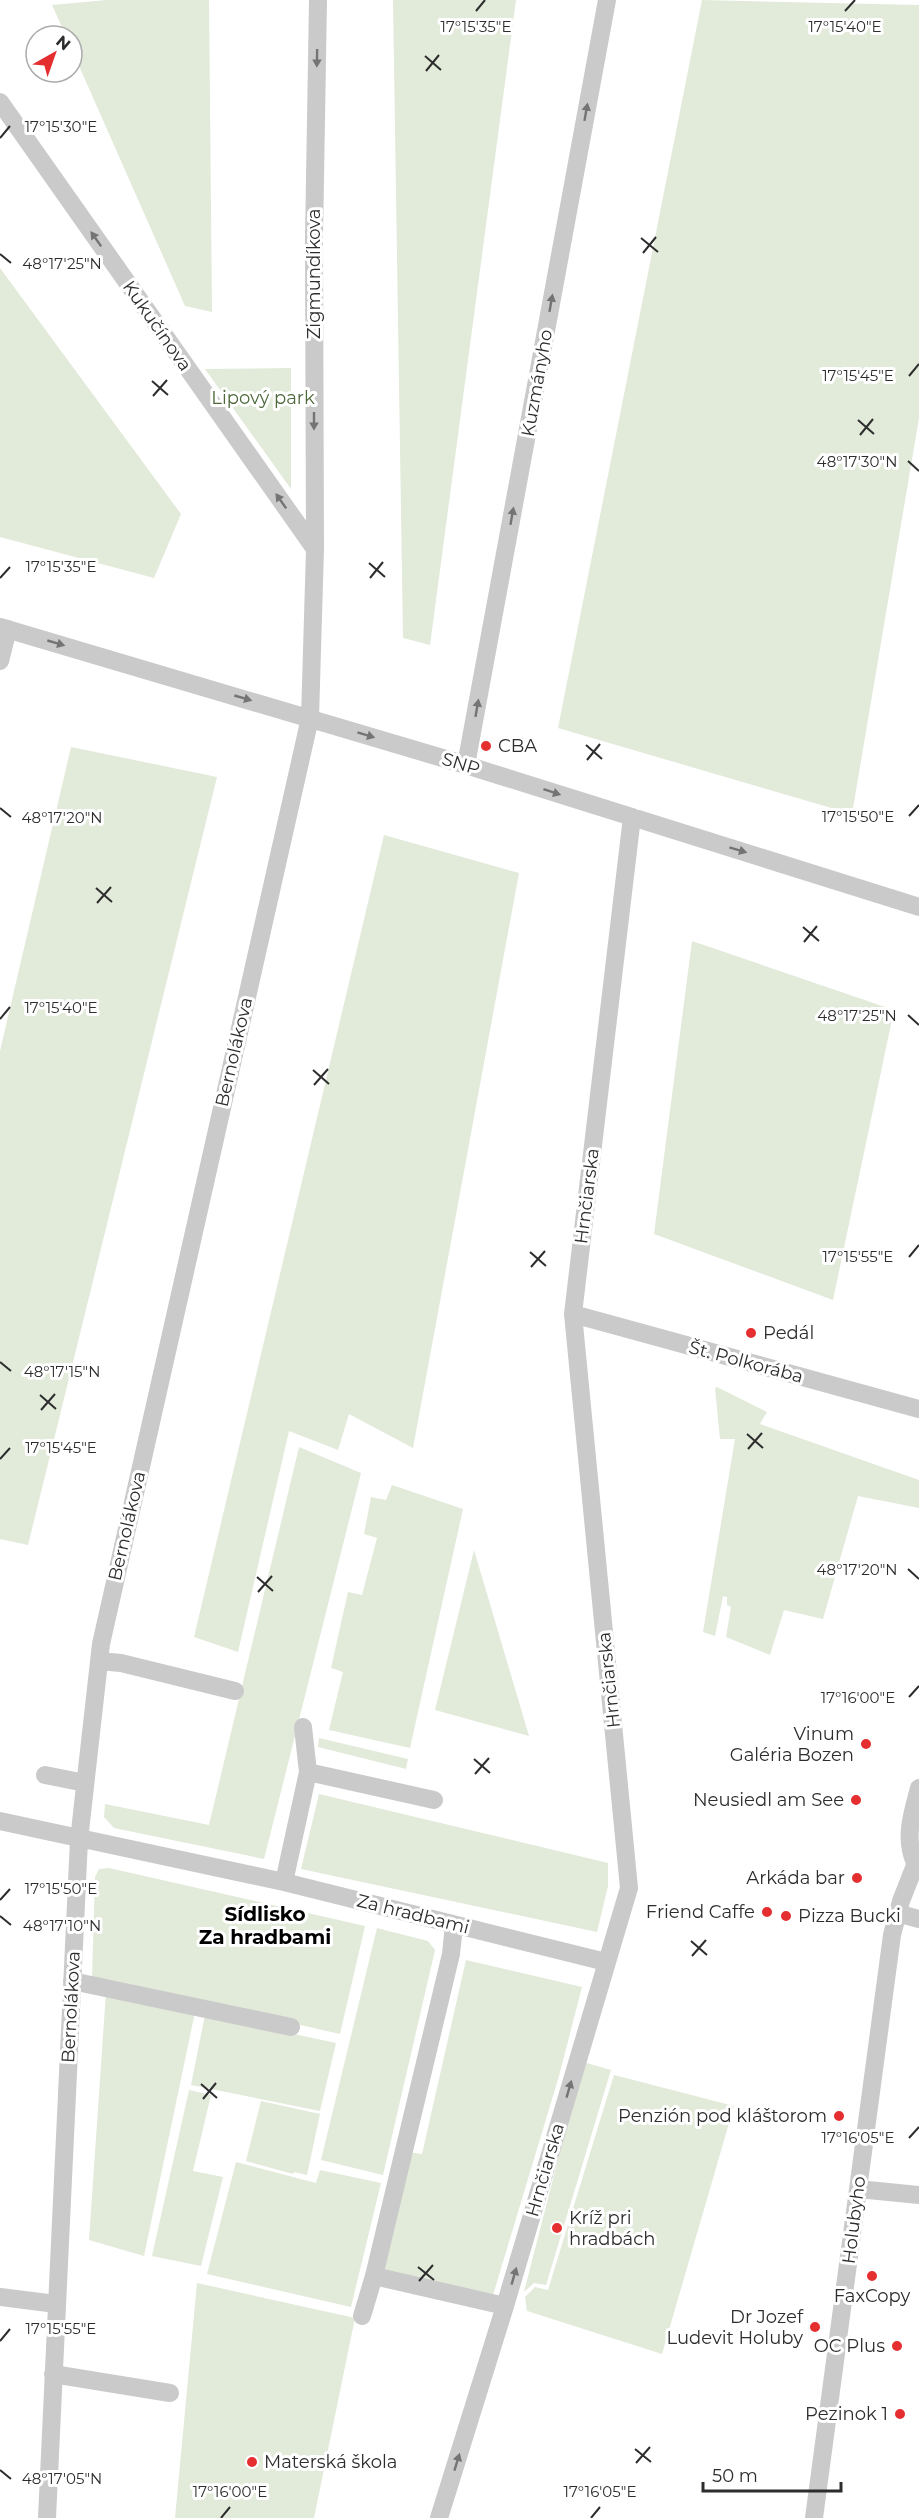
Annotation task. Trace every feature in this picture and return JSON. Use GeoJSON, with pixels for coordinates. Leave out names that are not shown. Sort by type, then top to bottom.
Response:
{"type":"FeatureCollection","features":[{"type":"Feature","properties":{"kind":"street","name":"Zigmundíkova"},"geometry":{"type":"LineString","coordinates":[[315,549],[314,237],[318,0]]}},
{"type":"Feature","properties":{"kind":"street","name":"Kuzmányho"},"geometry":{"type":"LineString","coordinates":[[466,765],[607,0]]}},
{"type":"Feature","properties":{"kind":"street","name":"Kukučínova"},"geometry":{"type":"LineString","coordinates":[[0,102],[315,549]]}},
{"type":"Feature","properties":{"kind":"street","name":"Bernolákova"},"geometry":{"type":"LineString","coordinates":[[47,2518],[79,1840],[101,1644],[310,718],[315,549]]}},
{"type":"Feature","properties":{"kind":"street","name":"SNP"},"geometry":{"type":"LineString","coordinates":[[4,628],[466,765],[919,907]]}},
{"type":"Feature","properties":{"kind":"street"},"geometry":{"type":"LineString","coordinates":[[0,662],[4,628]]}},
{"type":"Feature","properties":{"kind":"street","name":"Hrnčiarska"},"geometry":{"type":"LineString","coordinates":[[440,2518],[629,1888],[573,1314],[632,818]]}},
{"type":"Feature","properties":{"kind":"street","name":"Št. Polkorába"},"geometry":{"type":"LineString","coordinates":[[573,1314],[919,1408]]}},
{"type":"Feature","properties":{"kind":"street"},"geometry":{"type":"LineString","coordinates":[[99,1661],[121,1663],[236,1691]]}},
{"type":"Feature","properties":{"kind":"street"},"geometry":{"type":"LineString","coordinates":[[284,1882],[308,1772],[303,1727]]}},
{"type":"Feature","properties":{"kind":"street"},"geometry":{"type":"LineString","coordinates":[[308,1772],[434,1800]]}},
{"type":"Feature","properties":{"kind":"street"},"geometry":{"type":"LineString","coordinates":[[45,1775],[85,1784]]}},
{"type":"Feature","properties":{"kind":"street"},"geometry":{"type":"LineString","coordinates":[[917,1859],[909,1848],[911,1817],[919,1788]]}},
{"type":"Feature","properties":{"kind":"street","name":"Za hradbami"},"geometry":{"type":"LineString","coordinates":[[0,1821],[79,1840],[284,1882],[606,1962]]}},
{"type":"Feature","properties":{"kind":"street","name":"Holubyho"},"geometry":{"type":"LineString","coordinates":[[814,2518],[892,1935],[897,1912],[917,1859]]}},
{"type":"Feature","properties":{"kind":"street"},"geometry":{"type":"LineString","coordinates":[[897,1912],[919,1919]]}},
{"type":"Feature","properties":{"kind":"street"},"geometry":{"type":"LineString","coordinates":[[362,2316],[374,2276],[451,1954],[454,1925]]}},
{"type":"Feature","properties":{"kind":"street"},"geometry":{"type":"LineString","coordinates":[[72,1981],[291,2027]]}},
{"type":"Feature","properties":{"kind":"street"},"geometry":{"type":"LineString","coordinates":[[858,2189],[919,2195]]}},
{"type":"Feature","properties":{"kind":"street"},"geometry":{"type":"LineString","coordinates":[[374,2276],[505,2306]]}},
{"type":"Feature","properties":{"kind":"street"},"geometry":{"type":"LineString","coordinates":[[0,2297],[56,2304]]}},
{"type":"Feature","properties":{"kind":"street"},"geometry":{"type":"LineString","coordinates":[[53,2374],[170,2393]]}},
{"type":"Feature","properties":{"kind":"green space"},"geometry":{"type":"Polygon","coordinates":[[[107,0],[209,0],[212,312],[185,306],[84,77],[84,24],[61,24],[52,5],[107,0]]]}},
{"type":"Feature","properties":{"kind":"green space"},"geometry":{"type":"Polygon","coordinates":[[[393,0],[516,0],[430,645],[403,638],[393,0]]]}},
{"type":"Feature","properties":{"kind":"green space"},"geometry":{"type":"Polygon","coordinates":[[[702,0],[919,5],[919,418],[852,814],[558,728],[702,0]]]}},
{"type":"Feature","properties":{"kind":"green space"},"geometry":{"type":"Polygon","coordinates":[[[0,268],[181,514],[154,578],[0,537],[0,268]]]}},
{"type":"Feature","properties":{"kind":"green space","name":"Lipový park"},"geometry":{"type":"Polygon","coordinates":[[[291,368],[291,489],[205,369],[291,368]]]}},
{"type":"Feature","properties":{"kind":"green space"},"geometry":{"type":"Polygon","coordinates":[[[71,747],[217,777],[28,1545],[0,1539],[0,1051],[71,747]]]}},
{"type":"Feature","properties":{"kind":"green space"},"geometry":{"type":"Polygon","coordinates":[[[384,835],[519,873],[413,1448],[349,1414],[338,1450],[289,1431],[238,1652],[194,1637],[384,835]]]}},
{"type":"Feature","properties":{"kind":"green space"},"geometry":{"type":"Polygon","coordinates":[[[692,941],[894,1010],[833,1300],[654,1234],[692,941]]]}},
{"type":"Feature","properties":{"kind":"green space"},"geometry":{"type":"Polygon","coordinates":[[[715,1388],[767,1412],[760,1424],[919,1480],[919,1508],[858,1496],[823,1619],[784,1610],[770,1655],[726,1637],[731,1607],[727,1605],[727,1597],[723,1596],[715,1636],[703,1632],[735,1439],[720,1439],[715,1388]]]}},
{"type":"Feature","properties":{"kind":"green space"},"geometry":{"type":"Polygon","coordinates":[[[299,1447],[361,1473],[264,1859],[114,1828],[104,1817],[105,1804],[209,1825],[299,1447]]]}},
{"type":"Feature","properties":{"kind":"green space"},"geometry":{"type":"Polygon","coordinates":[[[392,1485],[463,1509],[410,1748],[329,1730],[343,1672],[331,1668],[348,1592],[362,1595],[377,1538],[364,1534],[371,1497],[386,1500],[392,1485]]]}},
{"type":"Feature","properties":{"kind":"green space"},"geometry":{"type":"Polygon","coordinates":[[[474,1550],[529,1736],[435,1710],[474,1550]]]}},
{"type":"Feature","properties":{"kind":"green space"},"geometry":{"type":"Polygon","coordinates":[[[319,1738],[408,1759],[406,1769],[318,1747],[319,1738]]]}},
{"type":"Feature","properties":{"kind":"green space"},"geometry":{"type":"Polygon","coordinates":[[[319,1794],[608,1863],[608,1886],[597,1932],[301,1869],[319,1794]]]}},
{"type":"Feature","properties":{"kind":"green space"},"geometry":{"type":"Polygon","coordinates":[[[109,1868],[365,1926],[340,2034],[92,1978],[95,1877],[99,1869],[109,1868]]]}},
{"type":"Feature","properties":{"kind":"green space"},"geometry":{"type":"Polygon","coordinates":[[[377,1928],[428,1941],[435,1950],[383,2175],[321,2160],[377,1928]]]}},
{"type":"Feature","properties":{"kind":"green space"},"geometry":{"type":"Polygon","coordinates":[[[466,1960],[582,1987],[559,2076],[493,2295],[385,2273],[381,2260],[407,2152],[422,2154],[466,1960]]]}},
{"type":"Feature","properties":{"kind":"green space"},"geometry":{"type":"Polygon","coordinates":[[[106,1992],[195,2012],[144,2256],[89,2240],[106,1992]]]}},
{"type":"Feature","properties":{"kind":"green space"},"geometry":{"type":"Polygon","coordinates":[[[205,2015],[336,2043],[320,2111],[191,2085],[205,2015]]]}},
{"type":"Feature","properties":{"kind":"green space"},"geometry":{"type":"Polygon","coordinates":[[[583,2062],[611,2070],[546,2285],[534,2283],[524,2292],[583,2062]]]}},
{"type":"Feature","properties":{"kind":"green space"},"geometry":{"type":"Polygon","coordinates":[[[614,2075],[734,2106],[662,2354],[527,2311],[525,2297],[535,2287],[548,2290],[614,2075]]]}},
{"type":"Feature","properties":{"kind":"green space"},"geometry":{"type":"Polygon","coordinates":[[[189,2090],[211,2095],[193,2171],[223,2177],[201,2266],[152,2256],[189,2090]]]}},
{"type":"Feature","properties":{"kind":"green space"},"geometry":{"type":"Polygon","coordinates":[[[261,2101],[320,2114],[307,2175],[294,2172],[293,2174],[246,2161],[261,2101]]]}},
{"type":"Feature","properties":{"kind":"green space"},"geometry":{"type":"Polygon","coordinates":[[[236,2162],[316,2183],[320,2170],[381,2183],[351,2307],[207,2274],[236,2162]]]}},
{"type":"Feature","properties":{"kind":"green space"},"geometry":{"type":"Polygon","coordinates":[[[197,2283],[355,2318],[314,2518],[175,2518],[197,2283]]]}},
{"type":"Feature","properties":{"kind":"place","name":"CBA"},"geometry":{"type":"Point","coordinates":[486,746]}},
{"type":"Feature","properties":{"kind":"place","name":"Pedál"},"geometry":{"type":"Point","coordinates":[751,1333]}},
{"type":"Feature","properties":{"kind":"place","name":"Vinum Galéria Bozen"},"geometry":{"type":"Point","coordinates":[866,1744]}},
{"type":"Feature","properties":{"kind":"place","name":"Neusiedl am See"},"geometry":{"type":"Point","coordinates":[856,1800]}},
{"type":"Feature","properties":{"kind":"place","name":"Arkáda bar"},"geometry":{"type":"Point","coordinates":[857,1878]}},
{"type":"Feature","properties":{"kind":"place","name":"Friend Caffe"},"geometry":{"type":"Point","coordinates":[767,1912]}},
{"type":"Feature","properties":{"kind":"place","name":"Pizza Bucki"},"geometry":{"type":"Point","coordinates":[786,1916]}},
{"type":"Feature","properties":{"kind":"place","name":"Penzión pod kláštorom"},"geometry":{"type":"Point","coordinates":[839,2116]}},
{"type":"Feature","properties":{"kind":"place","name":"Kríž pri hradbách"},"geometry":{"type":"Point","coordinates":[557,2228]}},
{"type":"Feature","properties":{"kind":"place","name":"FaxCopy"},"geometry":{"type":"Point","coordinates":[872,2276]}},
{"type":"Feature","properties":{"kind":"place","name":"Dr Jozef Ludevit Holuby"},"geometry":{"type":"Point","coordinates":[815,2327]}},
{"type":"Feature","properties":{"kind":"place","name":"OC Plus"},"geometry":{"type":"Point","coordinates":[897,2346]}},
{"type":"Feature","properties":{"kind":"place","name":"Pezinok 1"},"geometry":{"type":"Point","coordinates":[900,2414]}},
{"type":"Feature","properties":{"kind":"place","name":"Materská škola"},"geometry":{"type":"Point","coordinates":[252,2462]}},
{"type":"Feature","properties":{"kind":"district","name":"Sídlisko Za hradbami"},"geometry":{"type":"Point","coordinates":[265,1926]}}]}
